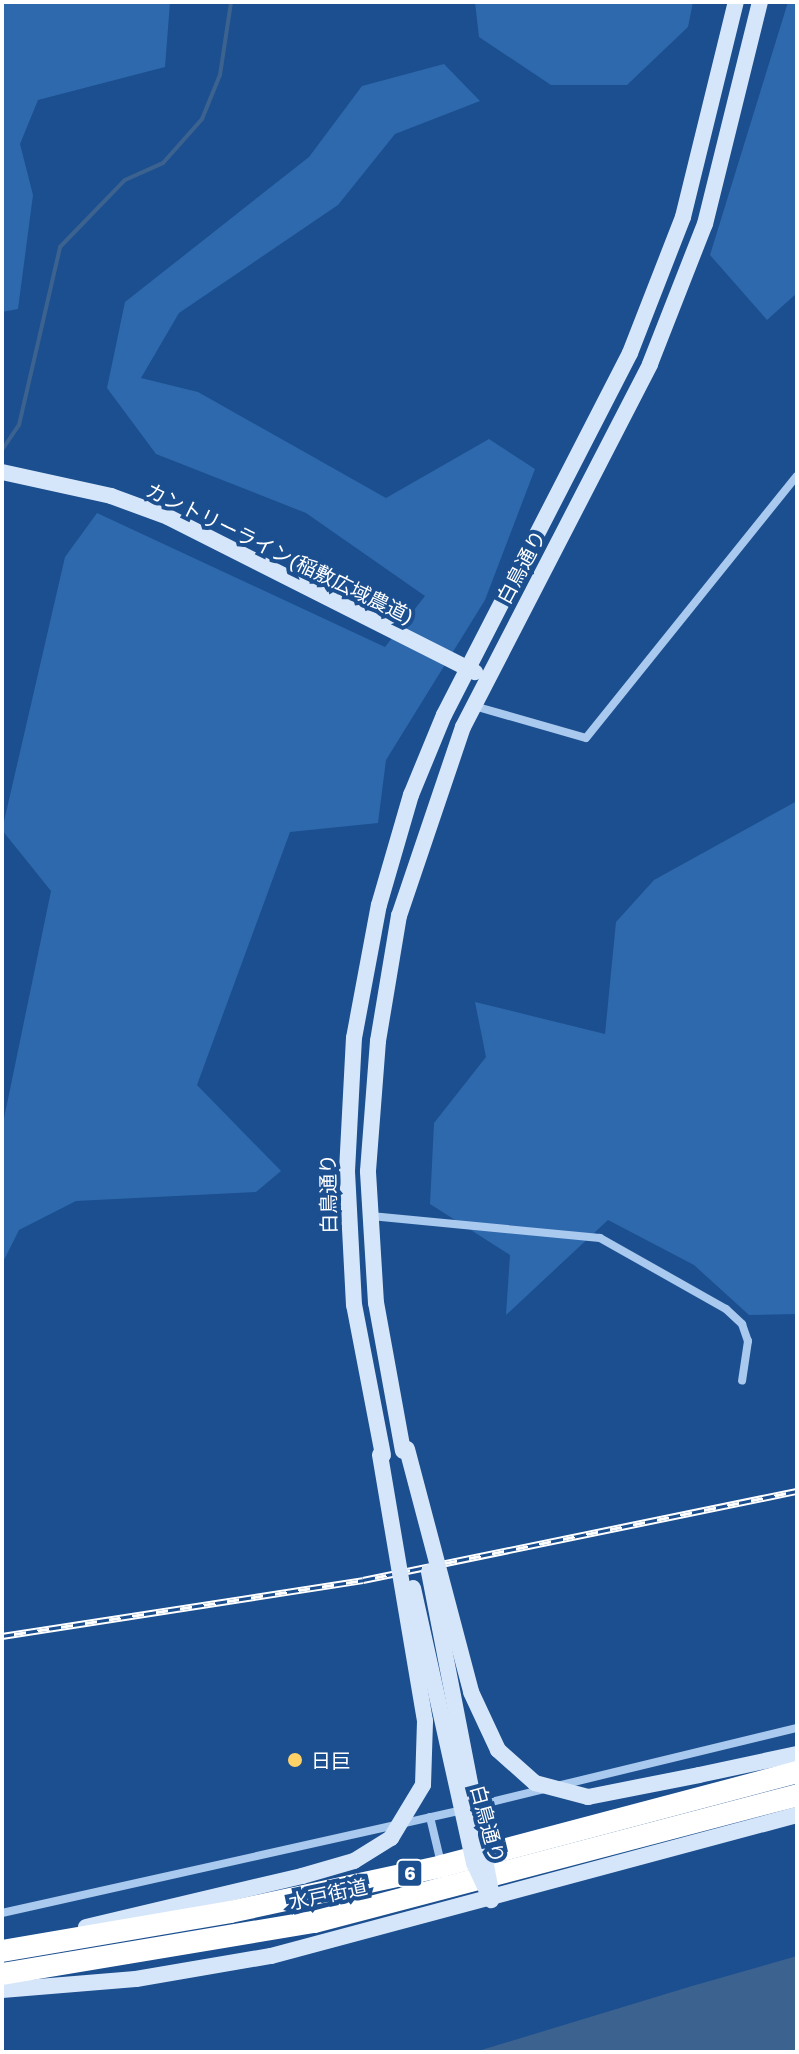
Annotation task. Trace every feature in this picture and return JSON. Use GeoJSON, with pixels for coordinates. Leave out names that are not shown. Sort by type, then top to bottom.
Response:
{"type":"FeatureCollection","features":[{"type":"Feature","properties":{"kind":"highway","name":"水戸街道"},"geometry":{"type":"LineString","coordinates":[[9,1950],[442,1866],[797,1772]]}},
{"type":"Feature","properties":{"kind":"highway","name":"水戸街道"},"geometry":{"type":"LineString","coordinates":[[2,1974],[211,1943],[448,1890],[797,1795]]}},
{"type":"Feature","properties":{"kind":"main road","name":"白鳥通り"},"geometry":{"type":"LineString","coordinates":[[491,1900],[474,1863],[372,1406],[349,1246],[354,1038],[395,845],[467,668],[630,353],[683,217],[736,2]]}},
{"type":"Feature","properties":{"kind":"main road","name":"白鳥通り"},"geometry":{"type":"LineString","coordinates":[[491,1900],[489,1858],[393,1403],[376,1303],[370,1122],[387,974],[432,805],[474,706],[650,364],[705,224],[760,2]]}},
{"type":"Feature","properties":{"kind":"main road","name":"カントリーライン(稲敷広域農道)"},"geometry":{"type":"LineString","coordinates":[[2,472],[111,496],[215,541],[488,678]]}},
{"type":"Feature","properties":{"kind":"main road"},"geometry":{"type":"LineString","coordinates":[[405,1450],[471,1692],[498,1750],[535,1783],[588,1797],[797,1754]]}},
{"type":"Feature","properties":{"kind":"main road"},"geometry":{"type":"LineString","coordinates":[[9,1950],[354,1861],[382,1845],[406,1822],[423,1785],[425,1721],[382,1455]]}},
{"type":"Feature","properties":{"kind":"main road"},"geometry":{"type":"LineString","coordinates":[[2,1990],[136,1979],[271,1956],[491,1900],[797,1815]]}},
{"type":"Feature","properties":{"kind":"street"},"geometry":{"type":"LineString","coordinates":[[474,706],[586,738],[797,476]]}},
{"type":"Feature","properties":{"kind":"street"},"geometry":{"type":"LineString","coordinates":[[371,1216],[600,1238],[734,1317],[748,1341],[742,1381]]}},
{"type":"Feature","properties":{"kind":"street"},"geometry":{"type":"LineString","coordinates":[[2,1913],[430,1817],[797,1728]]}},
{"type":"Feature","properties":{"kind":"street"},"geometry":{"type":"LineString","coordinates":[[430,1817],[448,1890]]}},
{"type":"Feature","properties":{"kind":"shaded area"},"geometry":{"type":"Polygon","coordinates":[[[2,2],[170,2],[165,67],[38,100],[20,144],[33,195],[18,309],[2,312],[2,2]]]}},
{"type":"Feature","properties":{"kind":"shaded area"},"geometry":{"type":"Polygon","coordinates":[[[475,2],[693,2],[688,27],[627,85],[551,85],[479,37],[475,2]]]}},
{"type":"Feature","properties":{"kind":"shaded area"},"geometry":{"type":"Polygon","coordinates":[[[788,2],[797,2],[797,293],[767,320],[710,255],[788,2]]]}},
{"type":"Feature","properties":{"kind":"shaded area"},"geometry":{"type":"Polygon","coordinates":[[[444,64],[480,101],[395,134],[338,205],[179,313],[141,378],[198,392],[386,498],[489,439],[535,469],[485,600],[386,760],[378,823],[290,832],[197,1085],[281,1171],[256,1192],[76,1201],[19,1230],[2,1264],[2,1128],[51,891],[2,830],[65,557],[97,513],[385,647],[425,596],[306,513],[156,454],[107,388],[125,302],[309,157],[362,86],[444,64]]]}},
{"type":"Feature","properties":{"kind":"shaded area"},"geometry":{"type":"Polygon","coordinates":[[[797,801],[797,1314],[749,1315],[694,1265],[608,1220],[506,1315],[510,1255],[430,1204],[434,1123],[486,1057],[475,1002],[605,1034],[616,922],[654,880],[797,801]]]}},
{"type":"Feature","properties":{"kind":"shaded area"},"geometry":{"type":"Polygon","coordinates":[[[797,1956],[797,2052],[475,2052],[692,1986],[797,1956]]]}},
{"type":"Feature","properties":{"kind":"waterway"},"geometry":{"type":"LineString","coordinates":[[2,450],[19,425],[60,247],[125,180],[163,163],[202,119],[220,75],[231,2]]}},
{"type":"Feature","properties":{"kind":"railway"},"geometry":{"type":"LineString","coordinates":[[2,1636],[363,1580],[797,1491]]}},
{"type":"Feature","properties":{"kind":"place","name":"日巨"},"geometry":{"type":"Point","coordinates":[295,1760]}}]}
